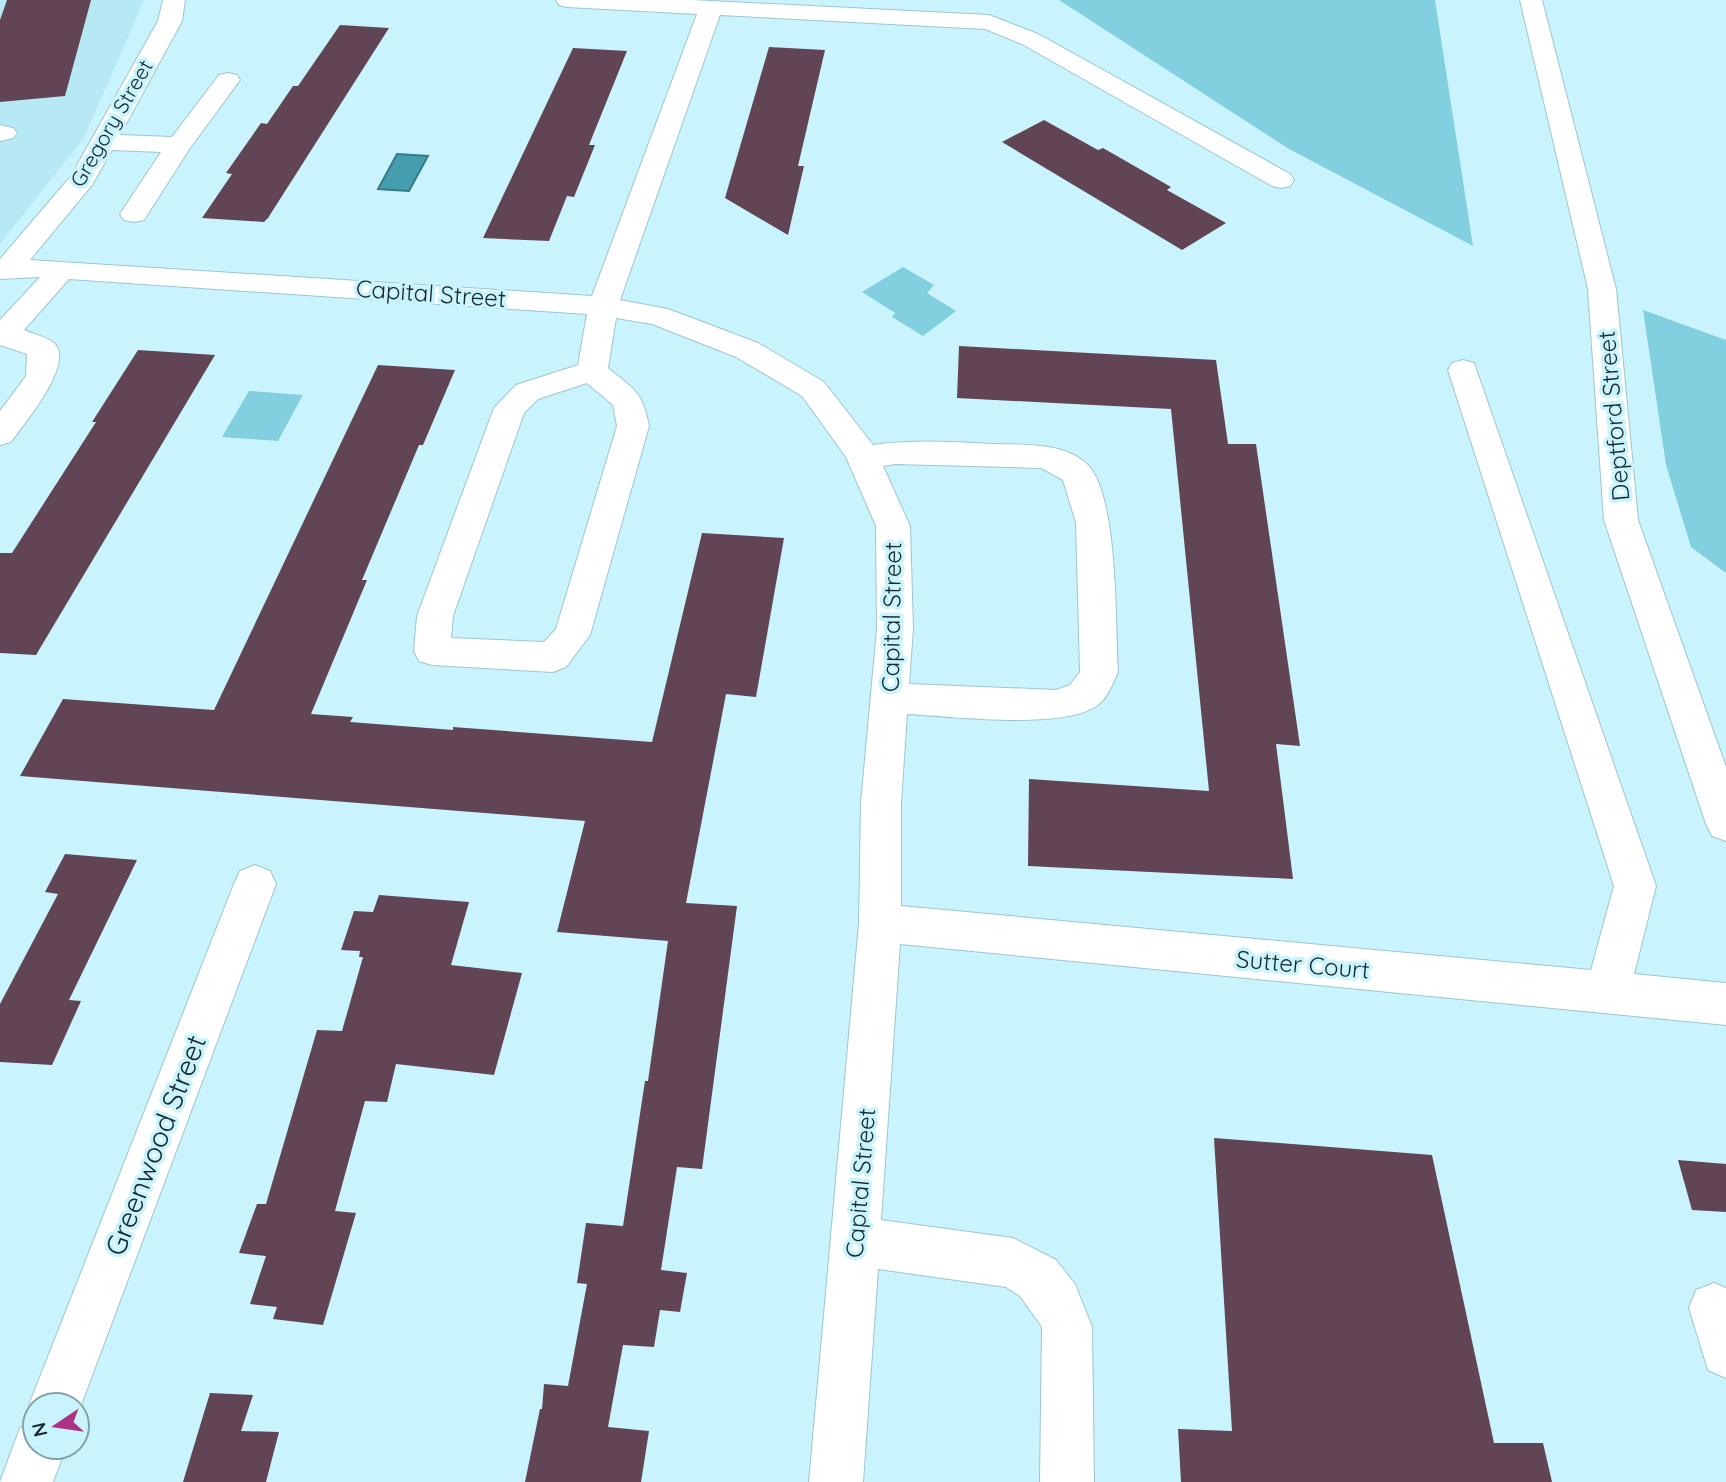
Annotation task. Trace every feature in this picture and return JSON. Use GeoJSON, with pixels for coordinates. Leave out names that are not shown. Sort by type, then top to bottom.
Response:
{"type":"FeatureCollection","features":[{"type":"Feature","properties":{"kind":"street","name":"Gregory Street"},"geometry":{"type":"LineString","coordinates":[[3,270],[83,179],[170,21],[174,0]]}},
{"type":"Feature","properties":{"kind":"street"},"geometry":{"type":"LineString","coordinates":[[567,0],[711,8],[757,5],[989,22],[1030,39],[1281,180]]}},
{"type":"Feature","properties":{"kind":"street","name":"Deptford Street"},"geometry":{"type":"LineString","coordinates":[[1531,0],[1602,289],[1621,520],[1726,824]]}},
{"type":"Feature","properties":{"kind":"street"},"geometry":{"type":"LineString","coordinates":[[592,371],[603,307],[711,8]]}},
{"type":"Feature","properties":{"kind":"street"},"geometry":{"type":"LineString","coordinates":[[134,214],[179,145],[228,80]]}},
{"type":"Feature","properties":{"kind":"street"},"geometry":{"type":"LineString","coordinates":[[103,142],[179,145]]}},
{"type":"Feature","properties":{"kind":"street","name":"Capital Street"},"geometry":{"type":"LineString","coordinates":[[3,270],[40,268],[525,299],[658,316],[758,357],[813,389],[863,458],[892,526],[895,629],[881,803],[880,923],[836,1482]]}},
{"type":"Feature","properties":{"kind":"street"},"geometry":{"type":"LineString","coordinates":[[0,434],[41,377],[43,349],[3,334],[62,270]]}},
{"type":"Feature","properties":{"kind":"street"},"geometry":{"type":"LineString","coordinates":[[1463,370],[1635,886],[1607,993]]}},
{"type":"Feature","properties":{"kind":"street"},"geometry":{"type":"LineString","coordinates":[[592,371],[628,401],[634,426],[572,635],[553,657],[432,651],[435,616],[510,408],[527,392],[592,371]]}},
{"type":"Feature","properties":{"kind":"street"},"geometry":{"type":"LineString","coordinates":[[863,458],[895,453],[1044,457],[1075,472],[1087,495],[1093,523],[1099,672],[1092,689],[1078,700],[1056,705],[889,698]]}},
{"type":"Feature","properties":{"kind":"street","name":"Greenwood Street"},"geometry":{"type":"LineString","coordinates":[[60,1391],[256,884]]}},
{"type":"Feature","properties":{"kind":"street","name":"Sutter Court"},"geometry":{"type":"LineString","coordinates":[[880,923],[1726,1004]]}},
{"type":"Feature","properties":{"kind":"street"},"geometry":{"type":"LineString","coordinates":[[855,1241],[1013,1263],[1038,1278],[1057,1302],[1067,1327],[1067,1482]]}},
{"type":"Feature","properties":{"kind":"street"},"geometry":{"type":"LineString","coordinates":[[26,1482],[34,1461]]}},
{"type":"Feature","properties":{"kind":"shaded area"},"geometry":{"type":"Polygon","coordinates":[[[0,0],[144,0],[84,138],[0,244],[0,0]]]}},
{"type":"Feature","properties":{"kind":"shaded area"},"geometry":{"type":"Polygon","coordinates":[[[1059,0],[1435,0],[1473,246],[1289,149],[1059,0]]]}},
{"type":"Feature","properties":{"kind":"shaded area"},"geometry":{"type":"Polygon","coordinates":[[[397,154],[428,156],[409,191],[378,189],[397,154]]]}},
{"type":"Feature","properties":{"kind":"shaded area"},"geometry":{"type":"Polygon","coordinates":[[[903,267],[934,285],[927,293],[956,311],[923,336],[892,317],[895,313],[862,292],[903,267]]]}},
{"type":"Feature","properties":{"kind":"shaded area"},"geometry":{"type":"Polygon","coordinates":[[[1643,310],[1726,340],[1726,573],[1691,547],[1666,465],[1643,310]]]}},
{"type":"Feature","properties":{"kind":"shaded area"},"geometry":{"type":"Polygon","coordinates":[[[249,391],[303,395],[278,441],[222,437],[249,391]]]}},
{"type":"Feature","properties":{"kind":"building"},"geometry":{"type":"Polygon","coordinates":[[[7,0],[91,0],[65,96],[0,102],[0,20],[7,0]]]}},
{"type":"Feature","properties":{"kind":"building"},"geometry":{"type":"Polygon","coordinates":[[[340,25],[389,28],[268,218],[264,222],[202,218],[232,174],[226,173],[261,123],[267,124],[293,86],[298,86],[340,25]]]}},
{"type":"Feature","properties":{"kind":"building"},"geometry":{"type":"Polygon","coordinates":[[[769,47],[825,50],[798,166],[804,166],[788,235],[725,198],[769,47]]]}},
{"type":"Feature","properties":{"kind":"building"},"geometry":{"type":"Polygon","coordinates":[[[573,48],[627,51],[589,145],[595,145],[574,197],[567,196],[549,241],[483,238],[573,48]]]}},
{"type":"Feature","properties":{"kind":"building"},"geometry":{"type":"Polygon","coordinates":[[[1044,120],[1098,150],[1103,148],[1171,187],[1167,190],[1226,223],[1182,250],[1002,142],[1044,120]]]}},
{"type":"Feature","properties":{"kind":"building"},"geometry":{"type":"Polygon","coordinates":[[[959,346],[1216,360],[1228,444],[1256,444],[1300,746],[1276,744],[1293,879],[1028,866],[1029,779],[1209,791],[1171,409],[957,398],[959,346]]]}},
{"type":"Feature","properties":{"kind":"building"},"geometry":{"type":"Polygon","coordinates":[[[138,350],[215,355],[36,655],[0,653],[0,553],[12,553],[96,422],[92,422],[138,350]]]}},
{"type":"Feature","properties":{"kind":"building"},"geometry":{"type":"Polygon","coordinates":[[[378,365],[455,370],[423,445],[419,445],[362,580],[367,580],[311,714],[353,717],[350,722],[652,742],[702,533],[784,538],[756,697],[726,694],[686,903],[737,906],[702,1169],[677,1167],[661,1270],[687,1273],[680,1312],[660,1310],[654,1347],[623,1345],[608,1427],[649,1431],[641,1482],[525,1482],[542,1409],[544,1384],[568,1386],[587,1284],[577,1283],[586,1223],[623,1226],[668,941],[557,932],[585,821],[20,776],[63,699],[214,710],[378,365]]]}},
{"type":"Feature","properties":{"kind":"building"},"geometry":{"type":"Polygon","coordinates":[[[65,854],[137,860],[69,1000],[81,1001],[52,1065],[0,1062],[0,1004],[58,894],[45,892],[65,854]]]}},
{"type":"Feature","properties":{"kind":"building"},"geometry":{"type":"Polygon","coordinates":[[[379,895],[469,902],[451,965],[522,973],[494,1075],[396,1064],[387,1102],[365,1101],[335,1211],[356,1213],[323,1325],[273,1319],[277,1307],[250,1304],[266,1256],[239,1253],[257,1204],[266,1204],[317,1030],[342,1031],[363,957],[359,957],[360,951],[341,950],[354,911],[373,912],[379,895]]]}},
{"type":"Feature","properties":{"kind":"building"},"geometry":{"type":"Polygon","coordinates":[[[1214,1138],[1432,1155],[1494,1443],[1543,1443],[1552,1482],[1181,1482],[1178,1429],[1232,1431],[1214,1138]]]}},
{"type":"Feature","properties":{"kind":"building"},"geometry":{"type":"Polygon","coordinates":[[[1678,1160],[1726,1164],[1726,1212],[1692,1210],[1678,1160]]]}},
{"type":"Feature","properties":{"kind":"building"},"geometry":{"type":"Polygon","coordinates":[[[210,1393],[253,1395],[241,1431],[279,1432],[266,1482],[183,1482],[210,1393]]]}}]}
